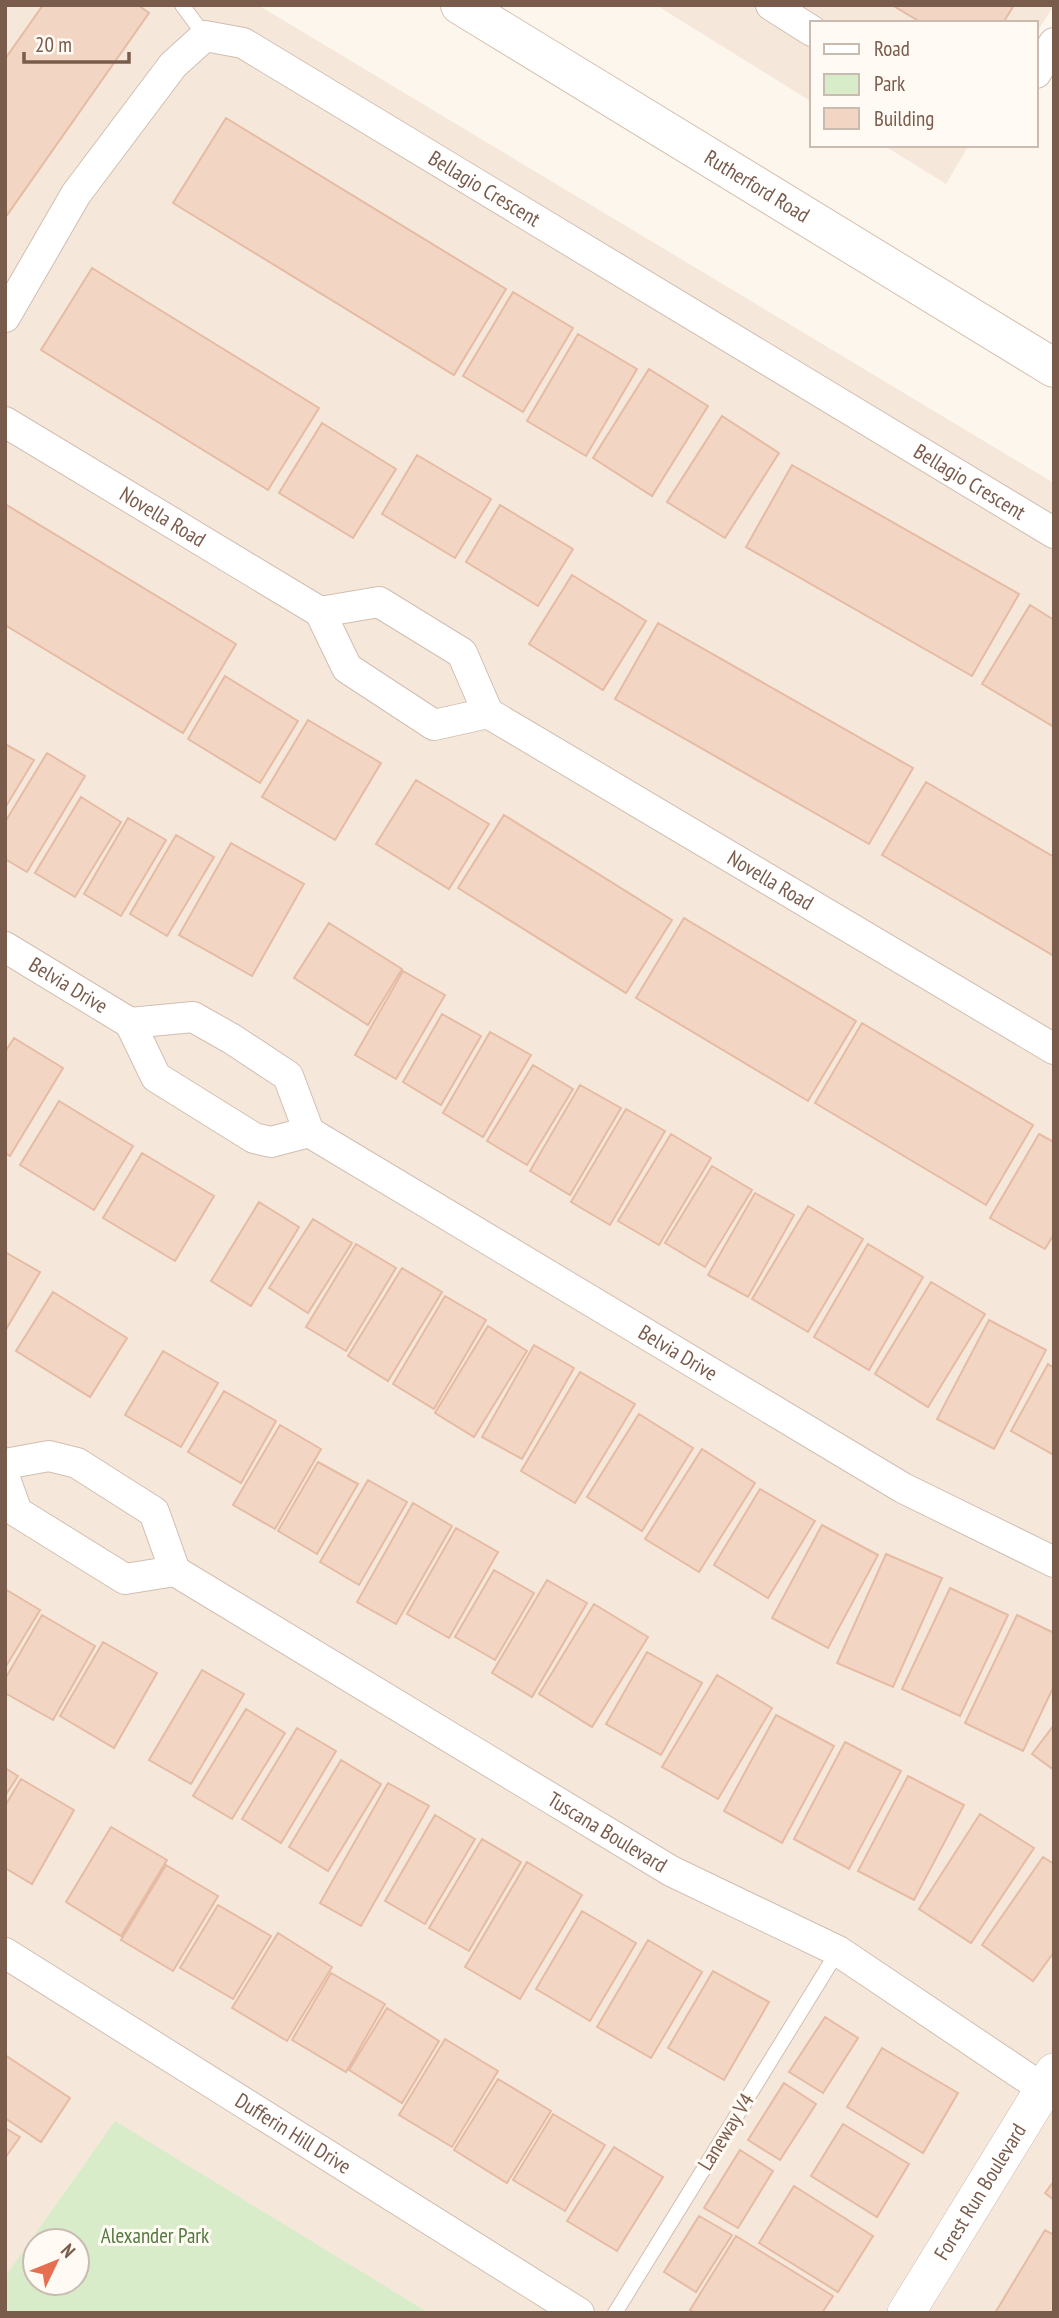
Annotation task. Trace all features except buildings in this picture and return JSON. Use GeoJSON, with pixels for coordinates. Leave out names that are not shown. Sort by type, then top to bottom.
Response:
{"type":"FeatureCollection","features":[{"type":"Feature","properties":{"kind":"main road","name":"Rutherford Road"},"geometry":{"type":"LineString","coordinates":[[460,5],[1054,368]]}},
{"type":"Feature","properties":{"kind":"street"},"geometry":{"type":"LineString","coordinates":[[771,5],[810,30]]}},
{"type":"Feature","properties":{"kind":"street"},"geometry":{"type":"LineString","coordinates":[[5,317],[76,194],[173,65],[205,36]]}},
{"type":"Feature","properties":{"kind":"street","name":"Bellagio Crescent"},"geometry":{"type":"LineString","coordinates":[[205,36],[243,43],[1054,533]]}},
{"type":"Feature","properties":{"kind":"street"},"geometry":{"type":"LineString","coordinates":[[1038,70],[1054,43]]}},
{"type":"Feature","properties":{"kind":"street","name":"Novella Road"},"geometry":{"type":"LineString","coordinates":[[5,422],[320,612]]}},
{"type":"Feature","properties":{"kind":"street"},"geometry":{"type":"LineString","coordinates":[[379,602],[462,653],[488,713],[434,725],[346,668],[320,612],[379,602]]}},
{"type":"Feature","properties":{"kind":"street","name":"Novella Road"},"geometry":{"type":"LineString","coordinates":[[488,713],[1054,1049]]}},
{"type":"Feature","properties":{"kind":"street","name":"Belvia Drive"},"geometry":{"type":"LineString","coordinates":[[5,947],[130,1023],[156,1077],[254,1138],[271,1142],[309,1132]]}},
{"type":"Feature","properties":{"kind":"street","name":"Belvia Drive"},"geometry":{"type":"LineString","coordinates":[[130,1023],[193,1017],[232,1039],[288,1076],[309,1132],[903,1488],[1054,1562]]}},
{"type":"Feature","properties":{"kind":"street"},"geometry":{"type":"LineString","coordinates":[[5,1464],[49,1456],[77,1463],[154,1512],[174,1571],[125,1579],[17,1511],[5,1479]]}},
{"type":"Feature","properties":{"kind":"street","name":"Tuscana Boulevard"},"geometry":{"type":"LineString","coordinates":[[174,1571],[671,1871],[838,1951],[1048,2080]]}},
{"type":"Feature","properties":{"kind":"street","name":"Dufferin Hill Drive"},"geometry":{"type":"LineString","coordinates":[[5,1953],[579,2313]]}},
{"type":"Feature","properties":{"kind":"street","name":"Forest Run Boulevard"},"geometry":{"type":"LineString","coordinates":[[906,2313],[1048,2080]]}},
{"type":"Feature","properties":{"kind":"lane"},"geometry":{"type":"LineString","coordinates":[[182,5],[205,36]]}},
{"type":"Feature","properties":{"kind":"lane","name":"Laneway V4"},"geometry":{"type":"LineString","coordinates":[[615,2313],[838,1951]]}},
{"type":"Feature","properties":{"kind":"shaded area"},"geometry":{"type":"Polygon","coordinates":[[[5,5],[258,5],[1054,483],[1054,2313],[5,2313],[5,5]]]}},
{"type":"Feature","properties":{"kind":"shaded area"},"geometry":{"type":"Polygon","coordinates":[[[656,5],[1054,5],[1038,31],[1038,21],[810,21],[810,101],[656,5]]]}},
{"type":"Feature","properties":{"kind":"shaded area"},"geometry":{"type":"Polygon","coordinates":[[[886,147],[968,147],[946,184],[886,147]]]}},
{"type":"Feature","properties":{"kind":"green space","name":"Alexander Park"},"geometry":{"type":"Polygon","coordinates":[[[115,2121],[429,2313],[5,2313],[5,2277],[21,2254],[21,2297],[91,2297],[91,2227],[40,2227],[115,2121]]]}}]}
